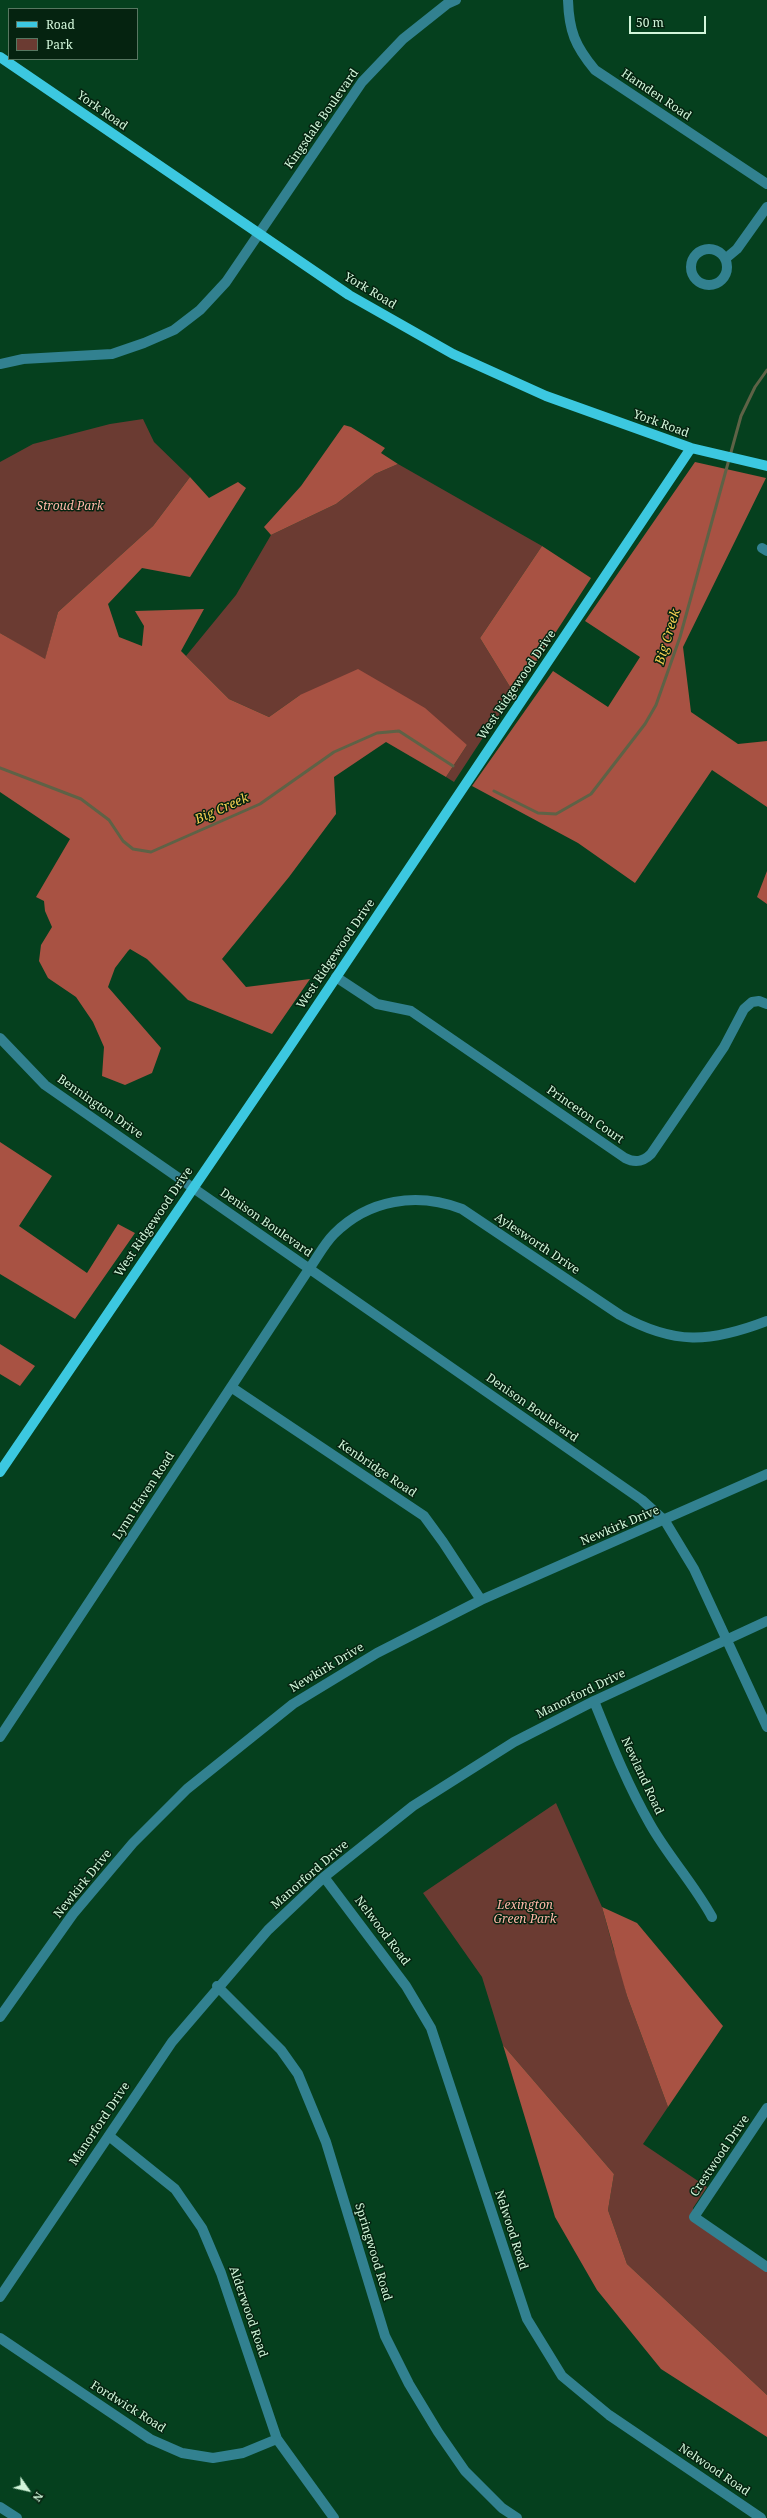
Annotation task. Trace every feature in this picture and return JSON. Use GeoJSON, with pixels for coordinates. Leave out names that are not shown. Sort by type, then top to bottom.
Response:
{"type":"FeatureCollection","features":[{"type":"Feature","properties":{"kind":"main road","name":"York Road"},"geometry":{"type":"LineString","coordinates":[[0,57],[349,295],[453,354],[546,396],[691,448],[767,466]]}},
{"type":"Feature","properties":{"kind":"main road","name":"West Ridgewood Drive"},"geometry":{"type":"LineString","coordinates":[[0,1472],[336,977],[691,448]]}},
{"type":"Feature","properties":{"kind":"street","name":"Hamden Road"},"geometry":{"type":"LineString","coordinates":[[568,0],[569,24],[579,51],[595,70],[767,184]]}},
{"type":"Feature","properties":{"kind":"street","name":"Kingsdale Boulevard"},"geometry":{"type":"LineString","coordinates":[[0,364],[23,359],[112,354],[174,330],[200,310],[226,282],[362,82],[403,39],[449,1]]}},
{"type":"Feature","properties":{"kind":"street"},"geometry":{"type":"LineString","coordinates":[[726,258],[737,249],[767,207]]}},
{"type":"Feature","properties":{"kind":"street","name":"Princeton Court"},"geometry":{"type":"LineString","coordinates":[[336,977],[377,1004],[405,1009],[414,1013],[625,1158],[634,1162],[644,1160],[650,1154],[724,1046],[744,1009],[752,1002],[759,1001],[767,1004]]}},
{"type":"Feature","properties":{"kind":"street","name":"Bennington Drive"},"geometry":{"type":"LineString","coordinates":[[0,1038],[45,1085],[193,1188]]}},
{"type":"Feature","properties":{"kind":"street","name":"Denison Boulevard"},"geometry":{"type":"LineString","coordinates":[[193,1188],[636,1496],[665,1521],[694,1569],[767,1727]]}},
{"type":"Feature","properties":{"kind":"street","name":"Aylesworth Drive"},"geometry":{"type":"LineString","coordinates":[[308,1269],[334,1234],[356,1216],[378,1205],[409,1199],[440,1201],[462,1209],[620,1315],[641,1327],[680,1337],[710,1338],[737,1333],[767,1321]]}},
{"type":"Feature","properties":{"kind":"street","name":"Lynn Haven Road"},"geometry":{"type":"LineString","coordinates":[[0,1736],[308,1269]]}},
{"type":"Feature","properties":{"kind":"street","name":"Kenbridge Road"},"geometry":{"type":"LineString","coordinates":[[231,1387],[424,1516],[444,1542],[481,1600]]}},
{"type":"Feature","properties":{"kind":"street","name":"Newkirk Drive"},"geometry":{"type":"LineString","coordinates":[[0,2017],[73,1914],[133,1843],[187,1788],[293,1704],[377,1653],[481,1600],[665,1521],[767,1474]]}},
{"type":"Feature","properties":{"kind":"street","name":"Manorford Drive"},"geometry":{"type":"LineString","coordinates":[[0,2297],[172,2042],[217,1986],[268,1930],[324,1877],[413,1806],[514,1742],[594,1701],[727,1638],[767,1621]]}},
{"type":"Feature","properties":{"kind":"street","name":"Newland Road"},"geometry":{"type":"LineString","coordinates":[[594,1701],[627,1781],[650,1825],[697,1890],[712,1917]]}},
{"type":"Feature","properties":{"kind":"street","name":"Nelwood Road"},"geometry":{"type":"LineString","coordinates":[[324,1877],[406,1986],[432,2028],[527,2319],[562,2376],[609,2416],[761,2518]]}},
{"type":"Feature","properties":{"kind":"street","name":"Springwood Road"},"geometry":{"type":"LineString","coordinates":[[217,1986],[281,2050],[298,2074],[326,2142],[385,2336],[409,2384],[465,2471],[502,2508],[517,2518]]}},
{"type":"Feature","properties":{"kind":"street","name":"Crestwood Drive"},"geometry":{"type":"LineString","coordinates":[[767,2108],[694,2217],[767,2266]]}},
{"type":"Feature","properties":{"kind":"street","name":"Alderwood Road"},"geometry":{"type":"LineString","coordinates":[[109,2136],[175,2189],[202,2228],[221,2273],[278,2439],[334,2518]]}},
{"type":"Feature","properties":{"kind":"street","name":"Fordwick Road"},"geometry":{"type":"LineString","coordinates":[[0,2338],[150,2439],[182,2453],[213,2458],[243,2453],[278,2439]]}},
{"type":"Feature","properties":{"kind":"street"},"geometry":{"type":"LineString","coordinates":[[0,2507],[17,2518]]}},
{"type":"Feature","properties":{"kind":"green space","name":"Stroud Park"},"geometry":{"type":"Polygon","coordinates":[[[143,419],[154,442],[190,477],[153,526],[58,612],[45,660],[0,633],[0,462],[33,444],[110,424],[143,419]]]}},
{"type":"Feature","properties":{"kind":"green space"},"geometry":{"type":"Polygon","coordinates":[[[398,464],[542,546],[480,638],[515,695],[486,733],[454,782],[446,777],[467,745],[300,695],[269,717],[229,699],[186,656],[236,595],[271,535],[336,504],[375,474],[398,464]]]}},
{"type":"Feature","properties":{"kind":"green space","name":"Lexington Green Park"},"geometry":{"type":"Polygon","coordinates":[[[556,1803],[602,1907],[614,1951],[617,1953],[627,1996],[668,2107],[643,2144],[707,2187],[693,2208],[693,2220],[767,2271],[767,2395],[627,2264],[608,2210],[614,2174],[503,2045],[482,1977],[423,1893],[556,1803]]]}},
{"type":"Feature","properties":{"kind":"shaded area"},"geometry":{"type":"Polygon","coordinates":[[[344,425],[351,427],[385,448],[381,453],[398,464],[375,474],[336,504],[271,535],[264,527],[301,486],[344,425]]]}},
{"type":"Feature","properties":{"kind":"shaded area"},"geometry":{"type":"Polygon","coordinates":[[[695,462],[766,478],[683,647],[691,712],[738,744],[767,741],[767,807],[712,770],[635,883],[578,843],[472,786],[553,671],[608,707],[640,657],[585,621],[695,462]]]}},
{"type":"Feature","properties":{"kind":"shaded area"},"geometry":{"type":"Polygon","coordinates":[[[190,477],[209,498],[238,482],[246,488],[190,577],[142,568],[108,604],[119,637],[142,646],[144,626],[135,611],[204,609],[181,651],[229,699],[269,717],[300,695],[358,669],[425,708],[467,745],[446,777],[386,742],[334,777],[336,814],[289,877],[222,959],[246,987],[310,979],[272,1034],[188,1000],[147,959],[130,949],[115,968],[108,987],[161,1048],[152,1073],[125,1085],[102,1076],[104,1047],[93,1022],[76,997],[48,978],[39,961],[41,945],[52,927],[45,911],[44,901],[36,897],[70,839],[0,792],[0,633],[45,659],[58,612],[153,526],[190,477]]]}},
{"type":"Feature","properties":{"kind":"shaded area"},"geometry":{"type":"Polygon","coordinates":[[[542,546],[591,578],[515,695],[480,638],[542,546]]]}},
{"type":"Feature","properties":{"kind":"shaded area"},"geometry":{"type":"Polygon","coordinates":[[[767,871],[767,904],[757,897],[767,871]]]}},
{"type":"Feature","properties":{"kind":"shaded area"},"geometry":{"type":"Polygon","coordinates":[[[0,1142],[52,1176],[19,1226],[87,1273],[118,1224],[135,1233],[75,1319],[0,1274],[0,1142]]]}},
{"type":"Feature","properties":{"kind":"shaded area"},"geometry":{"type":"Polygon","coordinates":[[[0,1344],[35,1366],[20,1386],[0,1374],[0,1344]]]}},
{"type":"Feature","properties":{"kind":"shaded area"},"geometry":{"type":"Polygon","coordinates":[[[602,1907],[637,1923],[723,2026],[668,2107],[627,1996],[602,1907]]]}},
{"type":"Feature","properties":{"kind":"shaded area"},"geometry":{"type":"Polygon","coordinates":[[[503,2045],[614,2174],[608,2210],[627,2264],[767,2395],[767,2437],[661,2369],[597,2290],[555,2217],[503,2045]]]}},
{"type":"Feature","properties":{"kind":"waterway","name":"Big Creek"},"geometry":{"type":"LineString","coordinates":[[494,791],[538,813],[556,814],[591,794],[645,724],[656,705],[680,637],[741,416],[755,387],[767,370]]}},
{"type":"Feature","properties":{"kind":"waterway","name":"Big Creek"},"geometry":{"type":"LineString","coordinates":[[0,768],[81,799],[109,820],[123,841],[133,849],[151,852],[260,804],[334,752],[377,733],[399,731],[453,766]]}}]}
